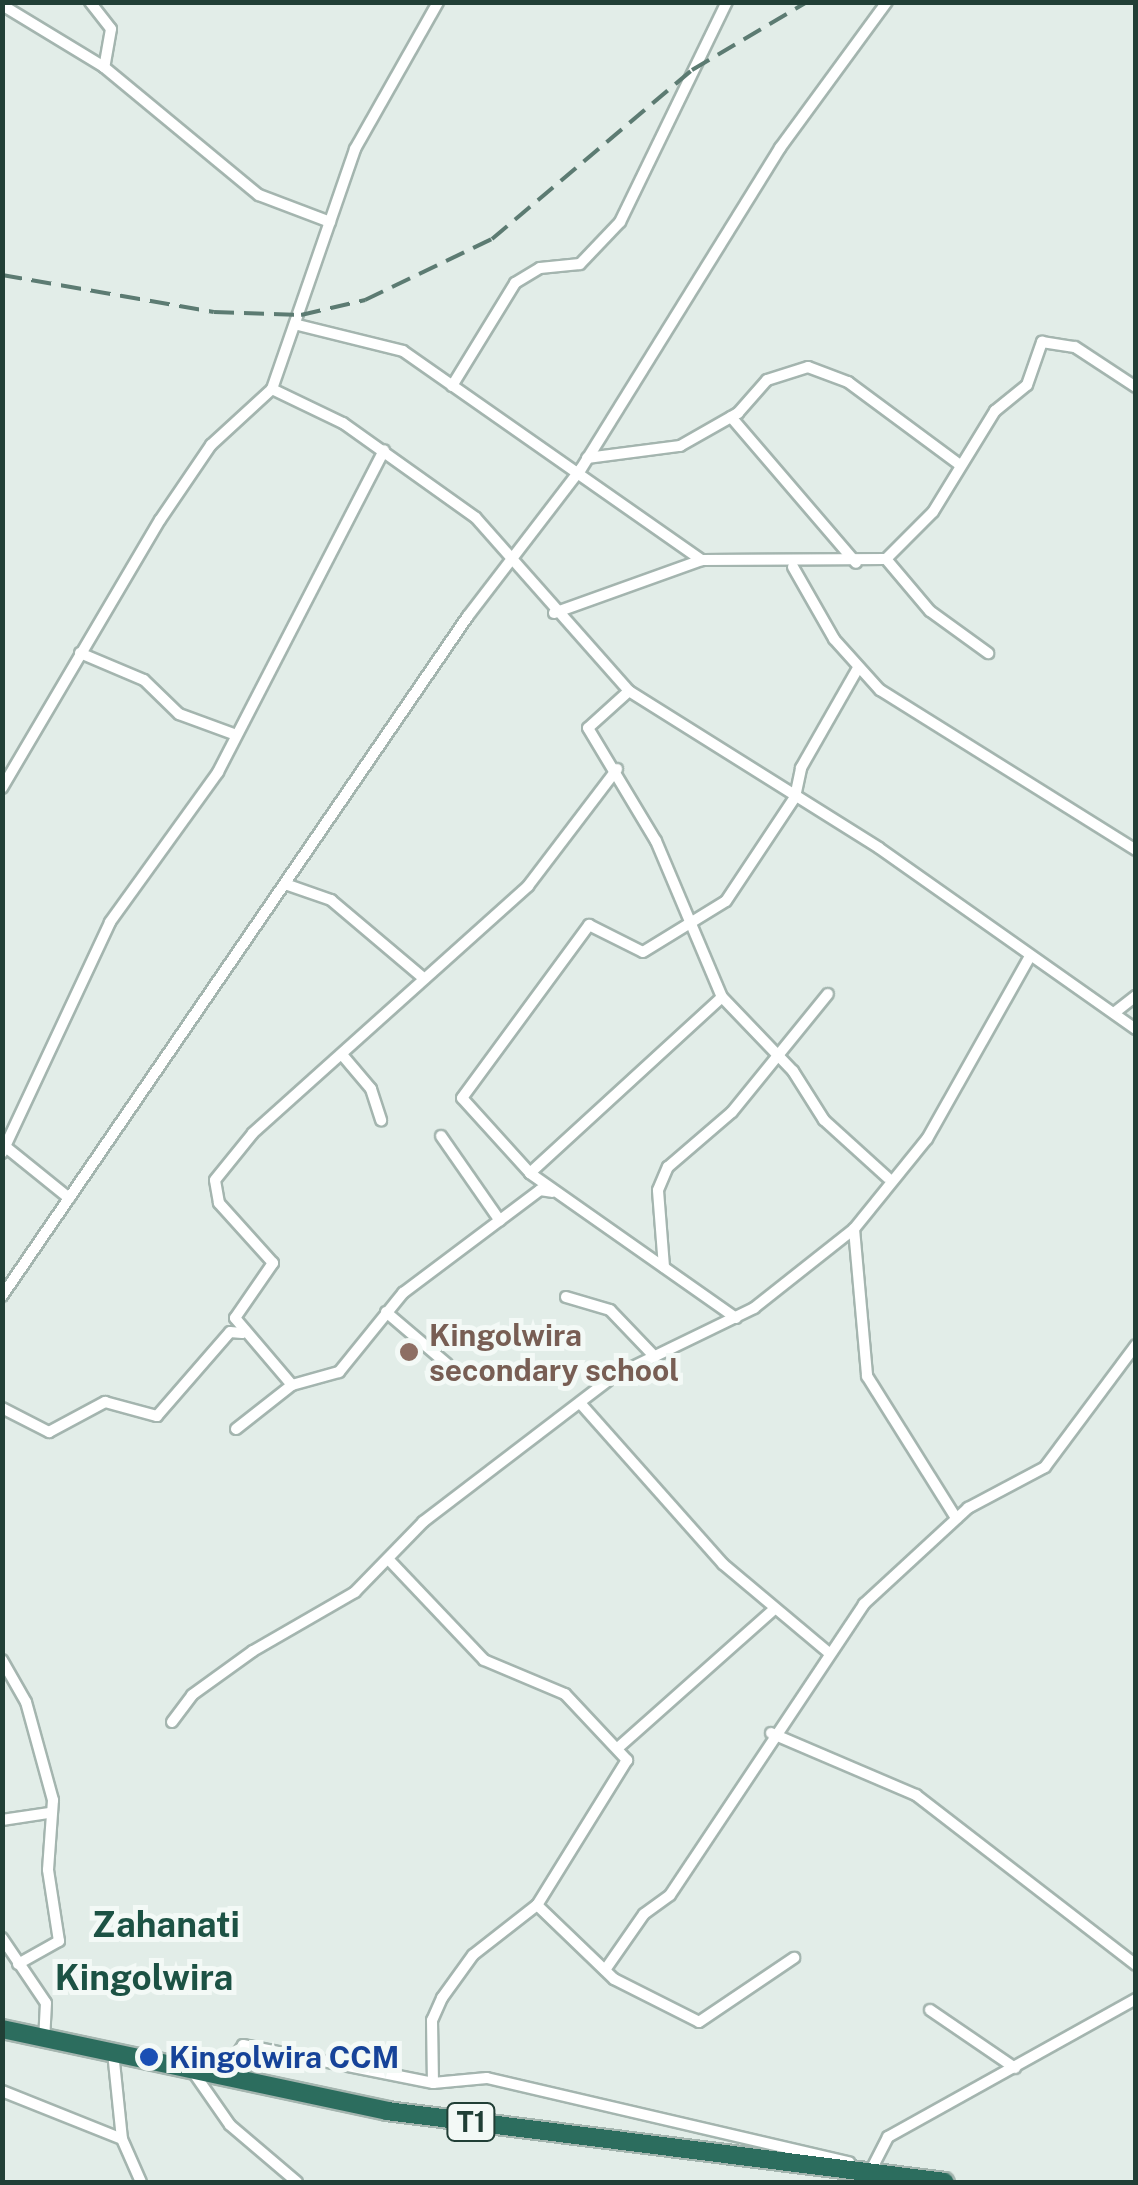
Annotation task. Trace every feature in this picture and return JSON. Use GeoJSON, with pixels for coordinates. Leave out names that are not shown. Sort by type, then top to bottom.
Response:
{"type":"FeatureCollection","features":[{"type":"Feature","properties":{"kind":"highway","name":"T1"},"geometry":{"type":"LineString","coordinates":[[2,2029],[387,2111],[945,2182]]}},
{"type":"Feature","properties":{"kind":"street"},"geometry":{"type":"LineString","coordinates":[[90,2],[112,29],[104,66]]}},
{"type":"Feature","properties":{"kind":"street"},"geometry":{"type":"LineString","coordinates":[[2,788],[80,652],[211,446],[272,389],[298,326],[355,149],[438,2]]}},
{"type":"Feature","properties":{"kind":"street"},"geometry":{"type":"LineString","coordinates":[[452,386],[515,283],[540,268],[580,264],[620,222],[727,2]]}},
{"type":"Feature","properties":{"kind":"street"},"geometry":{"type":"LineString","coordinates":[[2,1296],[512,560],[582,469],[780,148],[887,2]]}},
{"type":"Feature","properties":{"kind":"street"},"geometry":{"type":"LineString","coordinates":[[2,5],[104,66],[259,195],[330,222]]}},
{"type":"Feature","properties":{"kind":"street"},"geometry":{"type":"LineString","coordinates":[[298,326],[375,340],[582,469],[702,560]]}},
{"type":"Feature","properties":{"kind":"street"},"geometry":{"type":"LineString","coordinates":[[554,613],[702,560],[793,567],[886,560],[933,512],[995,411],[1026,384],[1030,356],[1042,342],[1075,347],[1136,387]]}},
{"type":"Feature","properties":{"kind":"street"},"geometry":{"type":"LineString","coordinates":[[587,458],[667,450],[731,417],[768,380],[822,369],[960,465]]}},
{"type":"Feature","properties":{"kind":"street"},"geometry":{"type":"LineString","coordinates":[[272,389],[384,450],[476,518],[554,613],[629,691],[794,797],[1136,1029]]}},
{"type":"Feature","properties":{"kind":"street"},"geometry":{"type":"LineString","coordinates":[[731,417],[856,563]]}},
{"type":"Feature","properties":{"kind":"street"},"geometry":{"type":"LineString","coordinates":[[69,1198],[4,1150],[110,922],[236,735],[384,450]]}},
{"type":"Feature","properties":{"kind":"street"},"geometry":{"type":"LineString","coordinates":[[886,560],[930,611],[988,653]]}},
{"type":"Feature","properties":{"kind":"street"},"geometry":{"type":"LineString","coordinates":[[793,567],[858,668],[904,709],[1136,850]]}},
{"type":"Feature","properties":{"kind":"street"},"geometry":{"type":"LineString","coordinates":[[80,652],[144,680],[179,714],[236,735]]}},
{"type":"Feature","properties":{"kind":"street"},"geometry":{"type":"LineString","coordinates":[[736,1318],[530,1173],[463,1100],[467,1086],[589,925],[643,952],[726,901],[794,797],[801,768],[858,668]]}},
{"type":"Feature","properties":{"kind":"street"},"geometry":{"type":"LineString","coordinates":[[629,691],[588,728],[617,769],[692,920],[722,997],[776,1054],[824,1120],[888,1178]]}},
{"type":"Feature","properties":{"kind":"street"},"geometry":{"type":"LineString","coordinates":[[292,1385],[242,1333],[235,1318],[274,1264],[219,1203],[215,1180],[253,1133],[344,1057],[421,976],[528,886],[617,769]]}},
{"type":"Feature","properties":{"kind":"street"},"geometry":{"type":"LineString","coordinates":[[288,885],[331,900],[421,976]]}},
{"type":"Feature","properties":{"kind":"street"},"geometry":{"type":"LineString","coordinates":[[172,1722],[192,1694],[391,1562],[423,1522],[581,1404],[655,1358],[736,1318],[854,1229],[888,1178],[926,1139],[1030,956]]}},
{"type":"Feature","properties":{"kind":"street"},"geometry":{"type":"LineString","coordinates":[[664,1266],[664,1174],[732,1112],[828,994]]}},
{"type":"Feature","properties":{"kind":"street"},"geometry":{"type":"LineString","coordinates":[[1114,1013],[1136,996]]}},
{"type":"Feature","properties":{"kind":"street"},"geometry":{"type":"LineString","coordinates":[[530,1173],[722,997]]}},
{"type":"Feature","properties":{"kind":"street"},"geometry":{"type":"LineString","coordinates":[[344,1057],[371,1089],[381,1120]]}},
{"type":"Feature","properties":{"kind":"street"},"geometry":{"type":"LineString","coordinates":[[440,1136],[500,1222]]}},
{"type":"Feature","properties":{"kind":"street"},"geometry":{"type":"LineString","coordinates":[[236,1429],[292,1385],[338,1372],[386,1312],[540,1190],[558,1192]]}},
{"type":"Feature","properties":{"kind":"street"},"geometry":{"type":"LineString","coordinates":[[854,1229],[868,1376],[956,1518]]}},
{"type":"Feature","properties":{"kind":"street"},"geometry":{"type":"LineString","coordinates":[[566,1296],[610,1310],[655,1358]]}},
{"type":"Feature","properties":{"kind":"street"},"geometry":{"type":"LineString","coordinates":[[386,1312],[447,1364]]}},
{"type":"Feature","properties":{"kind":"street"},"geometry":{"type":"LineString","coordinates":[[2,1408],[49,1432],[105,1402],[157,1416],[230,1332],[242,1333]]}},
{"type":"Feature","properties":{"kind":"street"},"geometry":{"type":"LineString","coordinates":[[605,1970],[644,1914],[670,1896],[771,1733],[875,1592],[956,1518],[1045,1467],[1136,1345]]}},
{"type":"Feature","properties":{"kind":"street"},"geometry":{"type":"LineString","coordinates":[[581,1404],[772,1611],[828,1652]]}},
{"type":"Feature","properties":{"kind":"street"},"geometry":{"type":"LineString","coordinates":[[391,1562],[484,1660],[566,1694],[619,1747],[624,1771],[538,1905],[474,1955],[442,1998],[432,2020],[433,2083]]}},
{"type":"Feature","properties":{"kind":"street"},"geometry":{"type":"LineString","coordinates":[[619,1747],[772,1611]]}},
{"type":"Feature","properties":{"kind":"street"},"geometry":{"type":"LineString","coordinates":[[2,1660],[15,1681],[50,1789],[60,1941],[18,1964]]}},
{"type":"Feature","properties":{"kind":"street"},"geometry":{"type":"LineString","coordinates":[[2,1688],[15,1681]]}},
{"type":"Feature","properties":{"kind":"street"},"geometry":{"type":"LineString","coordinates":[[771,1733],[916,1795],[1136,1965]]}},
{"type":"Feature","properties":{"kind":"street"},"geometry":{"type":"LineString","coordinates":[[2,1820],[50,1813]]}},
{"type":"Feature","properties":{"kind":"street"},"geometry":{"type":"LineString","coordinates":[[538,1905],[605,1970],[702,2023],[794,1958]]}},
{"type":"Feature","properties":{"kind":"street"},"geometry":{"type":"LineString","coordinates":[[2,1938],[46,2003],[44,2036]]}},
{"type":"Feature","properties":{"kind":"street"},"geometry":{"type":"LineString","coordinates":[[223,2075],[242,2044],[433,2083],[503,2081],[869,2171],[882,2141],[1136,1999]]}},
{"type":"Feature","properties":{"kind":"street"},"geometry":{"type":"LineString","coordinates":[[930,2010],[1015,2068]]}},
{"type":"Feature","properties":{"kind":"street"},"geometry":{"type":"LineString","coordinates":[[113,2052],[122,2139],[141,2182]]}},
{"type":"Feature","properties":{"kind":"street"},"geometry":{"type":"LineString","coordinates":[[191,2070],[230,2126],[298,2182]]}},
{"type":"Feature","properties":{"kind":"street"},"geometry":{"type":"LineString","coordinates":[[2,2091],[122,2139]]}},
{"type":"Feature","properties":{"kind":"railway"},"geometry":{"type":"LineString","coordinates":[[2,275],[214,312],[301,315],[365,300],[492,239],[692,70],[807,2]]}},
{"type":"Feature","properties":{"kind":"place","name":"Kingolwira secondary school"},"geometry":{"type":"Point","coordinates":[409,1352]}},
{"type":"Feature","properties":{"kind":"place","name":"Kingolwira CCM"},"geometry":{"type":"Point","coordinates":[149,2057]}},
{"type":"Feature","properties":{"kind":"district","name":"Zahanati"},"geometry":{"type":"Point","coordinates":[166,1925]}},
{"type":"Feature","properties":{"kind":"district","name":"Kingolwira"},"geometry":{"type":"Point","coordinates":[144,1978]}}]}
